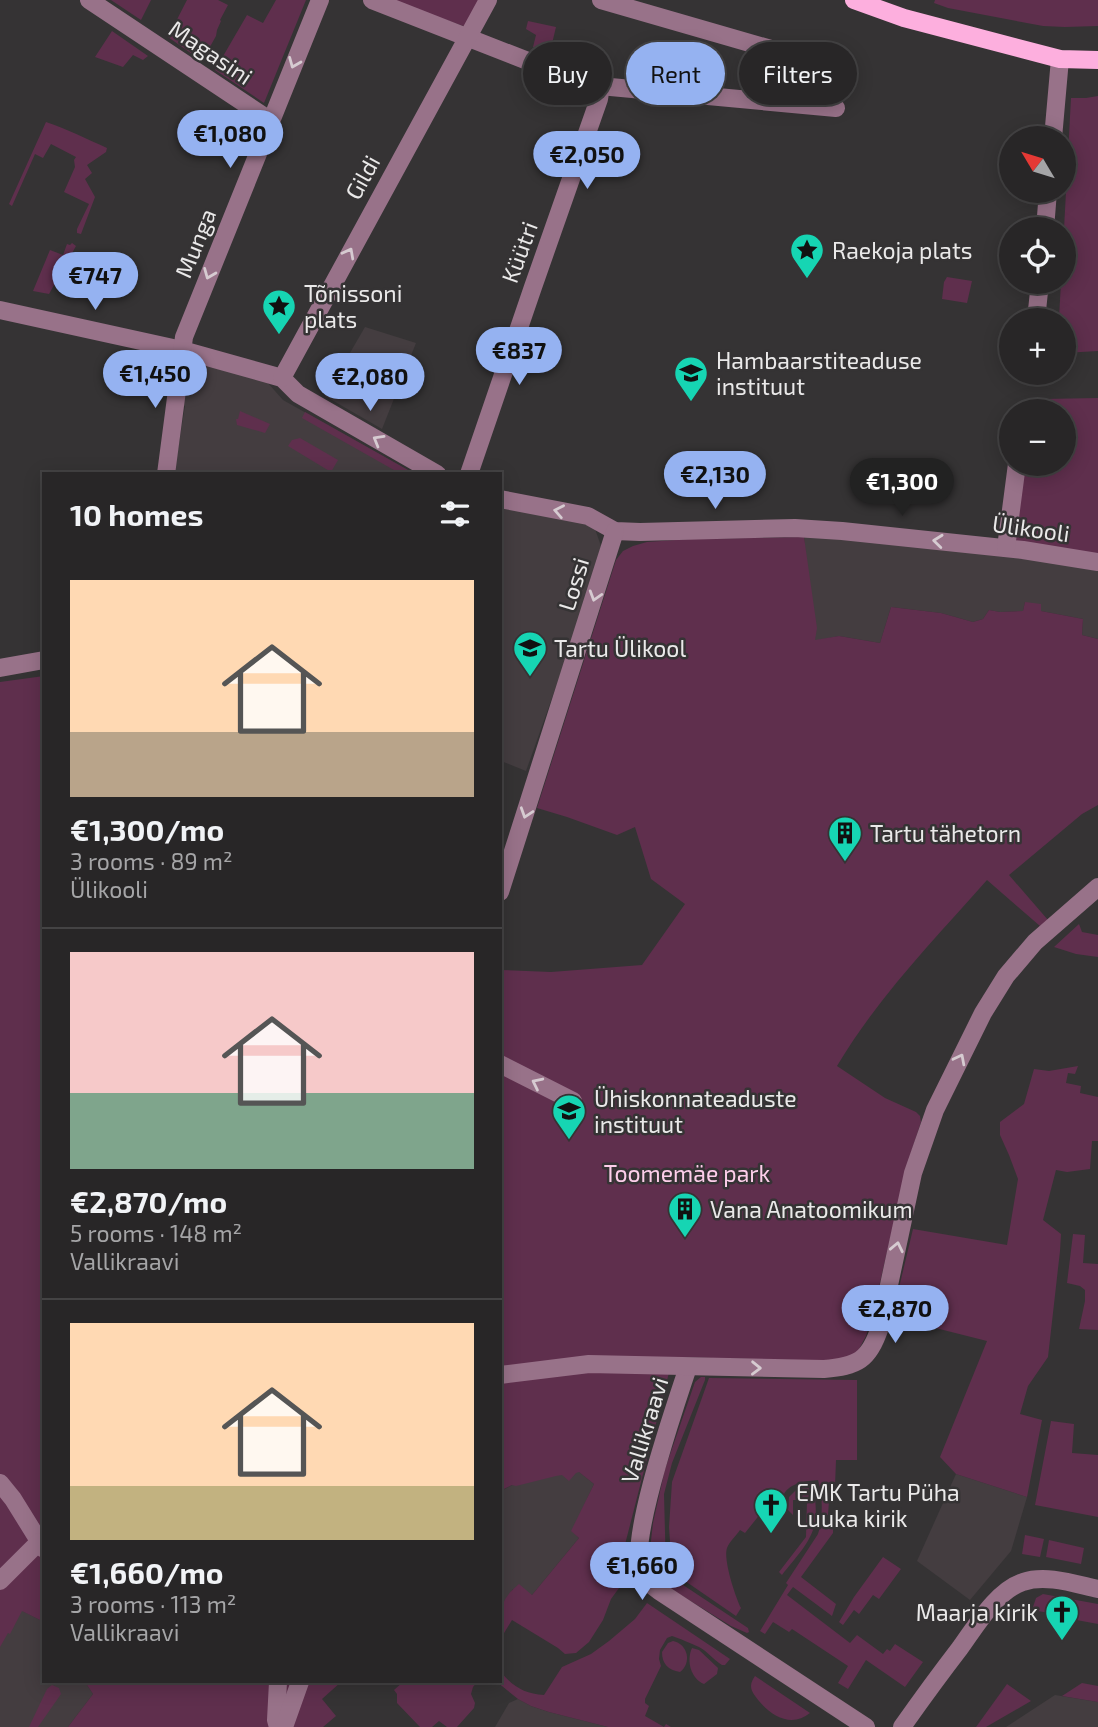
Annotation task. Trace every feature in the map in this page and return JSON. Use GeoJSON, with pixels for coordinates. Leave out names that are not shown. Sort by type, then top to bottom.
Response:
{"type":"FeatureCollection","features":[{"type":"Feature","properties":{"kind":"main road"},"geometry":{"type":"LineString","coordinates":[[853,0],[904,18],[1060,59],[1098,60]]}},
{"type":"Feature","properties":{"kind":"street","name":"Magasini"},"geometry":{"type":"LineString","coordinates":[[89,0],[271,121]]}},
{"type":"Feature","properties":{"kind":"street","name":"Munga"},"geometry":{"type":"LineString","coordinates":[[166,472],[184,337],[320,0]]}},
{"type":"Feature","properties":{"kind":"street"},"geometry":{"type":"LineString","coordinates":[[372,0],[523,59]]}},
{"type":"Feature","properties":{"kind":"street","name":"Gildi"},"geometry":{"type":"LineString","coordinates":[[282,378],[488,0]]}},
{"type":"Feature","properties":{"kind":"street"},"geometry":{"type":"LineString","coordinates":[[601,0],[747,42]]}},
{"type":"Feature","properties":{"kind":"street"},"geometry":{"type":"LineString","coordinates":[[1054,126],[1060,59]]}},
{"type":"Feature","properties":{"kind":"street"},"geometry":{"type":"LineString","coordinates":[[612,87],[836,108]]}},
{"type":"Feature","properties":{"kind":"street","name":"Küütri"},"geometry":{"type":"LineString","coordinates":[[470,472],[597,105]]}},
{"type":"Feature","properties":{"kind":"street"},"geometry":{"type":"LineString","coordinates":[[0,310],[182,351],[282,378],[298,394],[434,472]]}},
{"type":"Feature","properties":{"kind":"street"},"geometry":{"type":"LineString","coordinates":[[1006,548],[1015,476]]}},
{"type":"Feature","properties":{"kind":"street","name":"Ülikooli"},"geometry":{"type":"LineString","coordinates":[[502,499],[588,516],[615,531],[795,528],[842,531],[1006,548],[1098,562]]}},
{"type":"Feature","properties":{"kind":"street","name":"Lossi"},"geometry":{"type":"LineString","coordinates":[[502,886],[615,531]]}},
{"type":"Feature","properties":{"kind":"street"},"geometry":{"type":"LineString","coordinates":[[0,668],[42,660]]}},
{"type":"Feature","properties":{"kind":"street","name":"Vallikraavi"},"geometry":{"type":"LineString","coordinates":[[866,1727],[648,1583],[641,1572],[639,1555],[651,1488],[688,1367],[824,1369],[851,1366],[864,1359],[871,1350],[880,1328],[913,1173],[935,1110],[983,1013],[1006,976],[1035,942],[1098,887]]}},
{"type":"Feature","properties":{"kind":"street"},"geometry":{"type":"LineString","coordinates":[[502,1065],[573,1101]]}},
{"type":"Feature","properties":{"kind":"street"},"geometry":{"type":"LineString","coordinates":[[502,1375],[589,1364],[688,1367]]}},
{"type":"Feature","properties":{"kind":"street"},"geometry":{"type":"LineString","coordinates":[[0,1483],[13,1499],[41,1546],[0,1581]]}},
{"type":"Feature","properties":{"kind":"street"},"geometry":{"type":"LineString","coordinates":[[902,1727],[982,1618],[1011,1587],[1038,1578],[1098,1589]]}},
{"type":"Feature","properties":{"kind":"street"},"geometry":{"type":"LineString","coordinates":[[278,1683],[278,1727]]}},
{"type":"Feature","properties":{"kind":"street"},"geometry":{"type":"LineString","coordinates":[[284,1727],[300,1683]]}},
{"type":"Feature","properties":{"kind":"shaded area"},"geometry":{"type":"Polygon","coordinates":[[[365,327],[416,343],[382,429],[325,396],[365,327]]]}},
{"type":"Feature","properties":{"kind":"shaded area"},"geometry":{"type":"Polygon","coordinates":[[[190,363],[247,375],[267,382],[283,400],[411,472],[174,472],[185,406],[181,404],[190,363]]]}},
{"type":"Feature","properties":{"kind":"shaded area","name":"Tartu Ülikool"},"geometry":{"type":"Polygon","coordinates":[[[502,505],[589,523],[595,529],[601,546],[589,594],[526,771],[502,761],[502,505]]]}},
{"type":"Feature","properties":{"kind":"shaded area"},"geometry":{"type":"Polygon","coordinates":[[[804,537],[839,537],[1030,559],[1098,571],[1098,639],[1082,635],[1083,619],[1041,611],[1025,602],[1023,611],[989,610],[983,619],[973,622],[941,613],[891,607],[880,643],[839,636],[814,641],[804,537]]]}},
{"type":"Feature","properties":{"kind":"shaded area"},"geometry":{"type":"Polygon","coordinates":[[[578,1471],[594,1484],[572,1531],[579,1538],[532,1595],[513,1589],[502,1606],[502,1490],[516,1483],[578,1471]]]}},
{"type":"Feature","properties":{"kind":"shaded area"},"geometry":{"type":"Polygon","coordinates":[[[956,1474],[1027,1497],[1011,1551],[970,1600],[917,1561],[956,1474]]]}},
{"type":"Feature","properties":{"kind":"shaded area"},"geometry":{"type":"Polygon","coordinates":[[[9,1604],[42,1621],[42,1683],[86,1683],[93,1694],[68,1727],[0,1727],[0,1613],[9,1604]]]}},
{"type":"Feature","properties":{"kind":"shaded area"},"geometry":{"type":"Polygon","coordinates":[[[1055,1695],[1098,1702],[1098,1727],[1006,1727],[1055,1695]]]}},
{"type":"Feature","properties":{"kind":"shaded area"},"geometry":{"type":"Polygon","coordinates":[[[518,1699],[549,1712],[608,1727],[495,1727],[509,1703],[518,1699]]]}},
{"type":"Feature","properties":{"kind":"green space"},"geometry":{"type":"Polygon","coordinates":[[[111,0],[151,0],[141,20],[111,0]]]}},
{"type":"Feature","properties":{"kind":"green space"},"geometry":{"type":"Polygon","coordinates":[[[187,0],[218,0],[228,5],[216,36],[202,61],[168,37],[187,0]]]}},
{"type":"Feature","properties":{"kind":"green space"},"geometry":{"type":"Polygon","coordinates":[[[276,0],[306,0],[264,103],[215,70],[247,15],[263,23],[276,0]]]}},
{"type":"Feature","properties":{"kind":"green space"},"geometry":{"type":"Polygon","coordinates":[[[390,0],[480,0],[466,27],[390,0]]]}},
{"type":"Feature","properties":{"kind":"green space"},"geometry":{"type":"Polygon","coordinates":[[[935,0],[1098,0],[1098,26],[1043,26],[948,8],[934,3],[935,0]]]}},
{"type":"Feature","properties":{"kind":"green space"},"geometry":{"type":"Polygon","coordinates":[[[528,21],[556,27],[552,42],[534,42],[536,35],[526,29],[528,21]]]}},
{"type":"Feature","properties":{"kind":"green space"},"geometry":{"type":"Polygon","coordinates":[[[112,31],[148,56],[143,60],[133,55],[123,67],[95,57],[112,31]]]}},
{"type":"Feature","properties":{"kind":"green space"},"geometry":{"type":"Polygon","coordinates":[[[1098,96],[1098,351],[1076,352],[1076,308],[1060,308],[1060,294],[1076,294],[1076,217],[1065,217],[1065,203],[1076,203],[1076,126],[1070,126],[1071,98],[1098,96]]]}},
{"type":"Feature","properties":{"kind":"green space"},"geometry":{"type":"Polygon","coordinates":[[[46,122],[107,148],[106,152],[87,165],[92,173],[85,179],[95,197],[81,234],[77,233],[77,229],[89,204],[64,192],[75,167],[76,157],[51,144],[43,158],[35,154],[12,206],[9,204],[46,122]]]}},
{"type":"Feature","properties":{"kind":"green space"},"geometry":{"type":"Polygon","coordinates":[[[67,244],[76,246],[49,294],[33,291],[50,250],[63,255],[67,244]]]}},
{"type":"Feature","properties":{"kind":"green space"},"geometry":{"type":"Polygon","coordinates":[[[947,277],[972,281],[967,303],[942,299],[947,277]]]}},
{"type":"Feature","properties":{"kind":"green space"},"geometry":{"type":"Polygon","coordinates":[[[1098,398],[1098,555],[1010,542],[1017,476],[1076,476],[1076,399],[1043,399],[1098,398]]]}},
{"type":"Feature","properties":{"kind":"green space"},"geometry":{"type":"Polygon","coordinates":[[[240,411],[270,424],[265,433],[237,425],[236,419],[240,411]]]}},
{"type":"Feature","properties":{"kind":"green space"},"geometry":{"type":"Polygon","coordinates":[[[305,412],[411,472],[397,472],[302,418],[305,412]]]}},
{"type":"Feature","properties":{"kind":"green space"},"geometry":{"type":"Polygon","coordinates":[[[300,438],[338,460],[331,472],[288,446],[292,440],[300,438]]]}},
{"type":"Feature","properties":{"kind":"green space","name":"Toomemäe park"},"geometry":{"type":"Polygon","coordinates":[[[804,537],[817,628],[815,640],[839,636],[880,643],[891,607],[941,613],[973,622],[983,619],[989,610],[1023,611],[1025,602],[1041,604],[1041,611],[1083,619],[1082,635],[1098,639],[1098,805],[1082,814],[1009,875],[1048,920],[1040,926],[987,880],[870,1016],[837,1066],[885,1098],[916,1112],[921,1122],[907,1165],[873,1313],[858,1351],[851,1357],[838,1361],[673,1357],[619,1568],[622,1584],[611,1599],[603,1620],[589,1642],[576,1653],[565,1654],[512,1620],[502,1636],[502,1608],[507,1597],[519,1584],[532,1595],[579,1538],[571,1531],[594,1484],[579,1472],[569,1481],[562,1475],[556,1476],[512,1485],[502,1492],[502,970],[551,972],[642,965],[685,904],[651,879],[635,827],[617,835],[537,808],[616,560],[623,551],[647,542],[804,537]]]}},
{"type":"Feature","properties":{"kind":"green space"},"geometry":{"type":"Polygon","coordinates":[[[42,676],[42,1621],[22,1611],[0,1647],[0,682],[42,676]]]}},
{"type":"Feature","properties":{"kind":"green space"},"geometry":{"type":"Polygon","coordinates":[[[1079,924],[1082,932],[1098,935],[1098,957],[1054,947],[1079,924]]]}},
{"type":"Feature","properties":{"kind":"green space"},"geometry":{"type":"Polygon","coordinates":[[[1078,1066],[1075,1074],[1068,1073],[1066,1083],[1081,1086],[1080,1093],[1098,1097],[1098,1141],[1092,1141],[1090,1169],[1067,1172],[1056,1170],[1043,1220],[1061,1234],[1048,1357],[1028,1386],[1020,1414],[1042,1420],[1027,1497],[956,1474],[940,1457],[987,1341],[892,1317],[913,1229],[1007,1245],[1018,1179],[1000,1135],[1000,1122],[1024,1104],[1034,1069],[1049,1071],[1078,1066]]]}},
{"type":"Feature","properties":{"kind":"green space"},"geometry":{"type":"Polygon","coordinates":[[[1073,1234],[1085,1235],[1083,1263],[1098,1264],[1098,1330],[1079,1329],[1085,1290],[1067,1283],[1073,1234]]]}},
{"type":"Feature","properties":{"kind":"green space"},"geometry":{"type":"Polygon","coordinates":[[[705,1377],[705,1380],[672,1463],[664,1494],[666,1570],[668,1575],[748,1628],[747,1633],[663,1584],[651,1569],[649,1558],[653,1523],[665,1469],[695,1382],[705,1377]]]}},
{"type":"Feature","properties":{"kind":"green space"},"geometry":{"type":"Polygon","coordinates":[[[709,1378],[857,1380],[857,1460],[836,1460],[835,1486],[832,1486],[832,1501],[829,1501],[826,1515],[826,1527],[833,1527],[833,1533],[801,1577],[836,1604],[832,1616],[793,1587],[787,1595],[850,1643],[857,1635],[883,1654],[887,1649],[890,1651],[895,1644],[923,1662],[905,1687],[866,1660],[848,1689],[838,1683],[848,1666],[792,1629],[789,1632],[773,1622],[765,1634],[760,1631],[788,1585],[786,1583],[818,1534],[822,1507],[818,1480],[790,1487],[784,1494],[776,1517],[765,1508],[745,1533],[740,1530],[729,1544],[726,1553],[728,1569],[741,1608],[736,1616],[672,1572],[669,1527],[672,1482],[709,1378]]]}},
{"type":"Feature","properties":{"kind":"green space"},"geometry":{"type":"Polygon","coordinates":[[[1051,1421],[1074,1424],[1072,1453],[1098,1455],[1098,1517],[1035,1505],[1051,1421]]]}},
{"type":"Feature","properties":{"kind":"green space"},"geometry":{"type":"Polygon","coordinates":[[[808,1486],[814,1488],[816,1514],[813,1529],[802,1550],[782,1575],[779,1572],[806,1537],[807,1500],[793,1500],[793,1515],[788,1510],[789,1497],[796,1490],[808,1486]]]}},
{"type":"Feature","properties":{"kind":"green space"},"geometry":{"type":"Polygon","coordinates":[[[1025,1535],[1044,1539],[1040,1557],[1022,1554],[1025,1535]]]}},
{"type":"Feature","properties":{"kind":"green space"},"geometry":{"type":"Polygon","coordinates":[[[1049,1540],[1084,1548],[1081,1564],[1046,1557],[1049,1540]]]}},
{"type":"Feature","properties":{"kind":"green space"},"geometry":{"type":"Polygon","coordinates":[[[883,1557],[901,1569],[879,1599],[873,1595],[859,1614],[854,1610],[843,1625],[839,1622],[883,1557]]]}},
{"type":"Feature","properties":{"kind":"green space"},"geometry":{"type":"Polygon","coordinates":[[[1043,1594],[1098,1604],[1098,1624],[1032,1610],[1036,1598],[1043,1594]]]}},
{"type":"Feature","properties":{"kind":"green space"},"geometry":{"type":"Polygon","coordinates":[[[647,1603],[730,1659],[722,1665],[699,1647],[672,1636],[667,1638],[660,1650],[661,1666],[645,1699],[649,1706],[645,1716],[664,1727],[608,1727],[549,1712],[518,1699],[498,1683],[502,1683],[502,1673],[520,1689],[544,1695],[562,1667],[591,1654],[635,1619],[647,1603]]]}},
{"type":"Feature","properties":{"kind":"green space"},"geometry":{"type":"Polygon","coordinates":[[[673,1641],[682,1646],[687,1654],[686,1664],[680,1672],[666,1666],[662,1656],[668,1643],[673,1641]]]}},
{"type":"Feature","properties":{"kind":"green space"},"geometry":{"type":"Polygon","coordinates":[[[692,1648],[699,1650],[718,1668],[717,1674],[704,1684],[696,1678],[691,1669],[692,1648]]]}},
{"type":"Feature","properties":{"kind":"green space"},"geometry":{"type":"Polygon","coordinates":[[[755,1676],[810,1713],[790,1720],[770,1712],[752,1690],[751,1683],[755,1676]]]}},
{"type":"Feature","properties":{"kind":"green space"},"geometry":{"type":"Polygon","coordinates":[[[86,1683],[340,1683],[322,1699],[336,1716],[323,1727],[68,1727],[93,1694],[86,1683]]]}},
{"type":"Feature","properties":{"kind":"green space"},"geometry":{"type":"Polygon","coordinates":[[[402,1683],[476,1683],[471,1694],[474,1708],[457,1727],[447,1727],[439,1721],[432,1727],[420,1727],[397,1703],[394,1690],[402,1683]]]}},
{"type":"Feature","properties":{"kind":"green space"},"geometry":{"type":"Polygon","coordinates":[[[1082,1683],[1098,1686],[1098,1702],[1062,1696],[1082,1683]]]}},
{"type":"Feature","properties":{"kind":"green space"},"geometry":{"type":"Polygon","coordinates":[[[1007,1684],[1031,1701],[986,1727],[976,1727],[1007,1684]]]}},
{"type":"Feature","properties":{"kind":"green space"},"geometry":{"type":"Polygon","coordinates":[[[52,1685],[59,1688],[61,1694],[38,1727],[29,1727],[47,1689],[52,1685]]]}},
{"type":"Feature","properties":{"kind":"place","name":"Raekoja plats"},"geometry":{"type":"Point","coordinates":[807,280]}},
{"type":"Feature","properties":{"kind":"place","name":"Tõnissoni plats"},"geometry":{"type":"Point","coordinates":[279,336]}},
{"type":"Feature","properties":{"kind":"place","name":"Hambaarstiteaduse instituut"},"geometry":{"type":"Point","coordinates":[691,403]}},
{"type":"Feature","properties":{"kind":"place","name":"Tartu Ülikool"},"geometry":{"type":"Point","coordinates":[530,678]}},
{"type":"Feature","properties":{"kind":"place","name":"Tartu tähetorn"},"geometry":{"type":"Point","coordinates":[845,863]}},
{"type":"Feature","properties":{"kind":"place","name":"Ühiskonnateaduste instituut"},"geometry":{"type":"Point","coordinates":[569,1141]}},
{"type":"Feature","properties":{"kind":"place","name":"Vana Anatoomikum"},"geometry":{"type":"Point","coordinates":[685,1239]}},
{"type":"Feature","properties":{"kind":"place","name":"EMK Tartu Püha Luuka kirik"},"geometry":{"type":"Point","coordinates":[771,1535]}},
{"type":"Feature","properties":{"kind":"place","name":"Maarja kirik"},"geometry":{"type":"Point","coordinates":[1062,1642]}}]}
